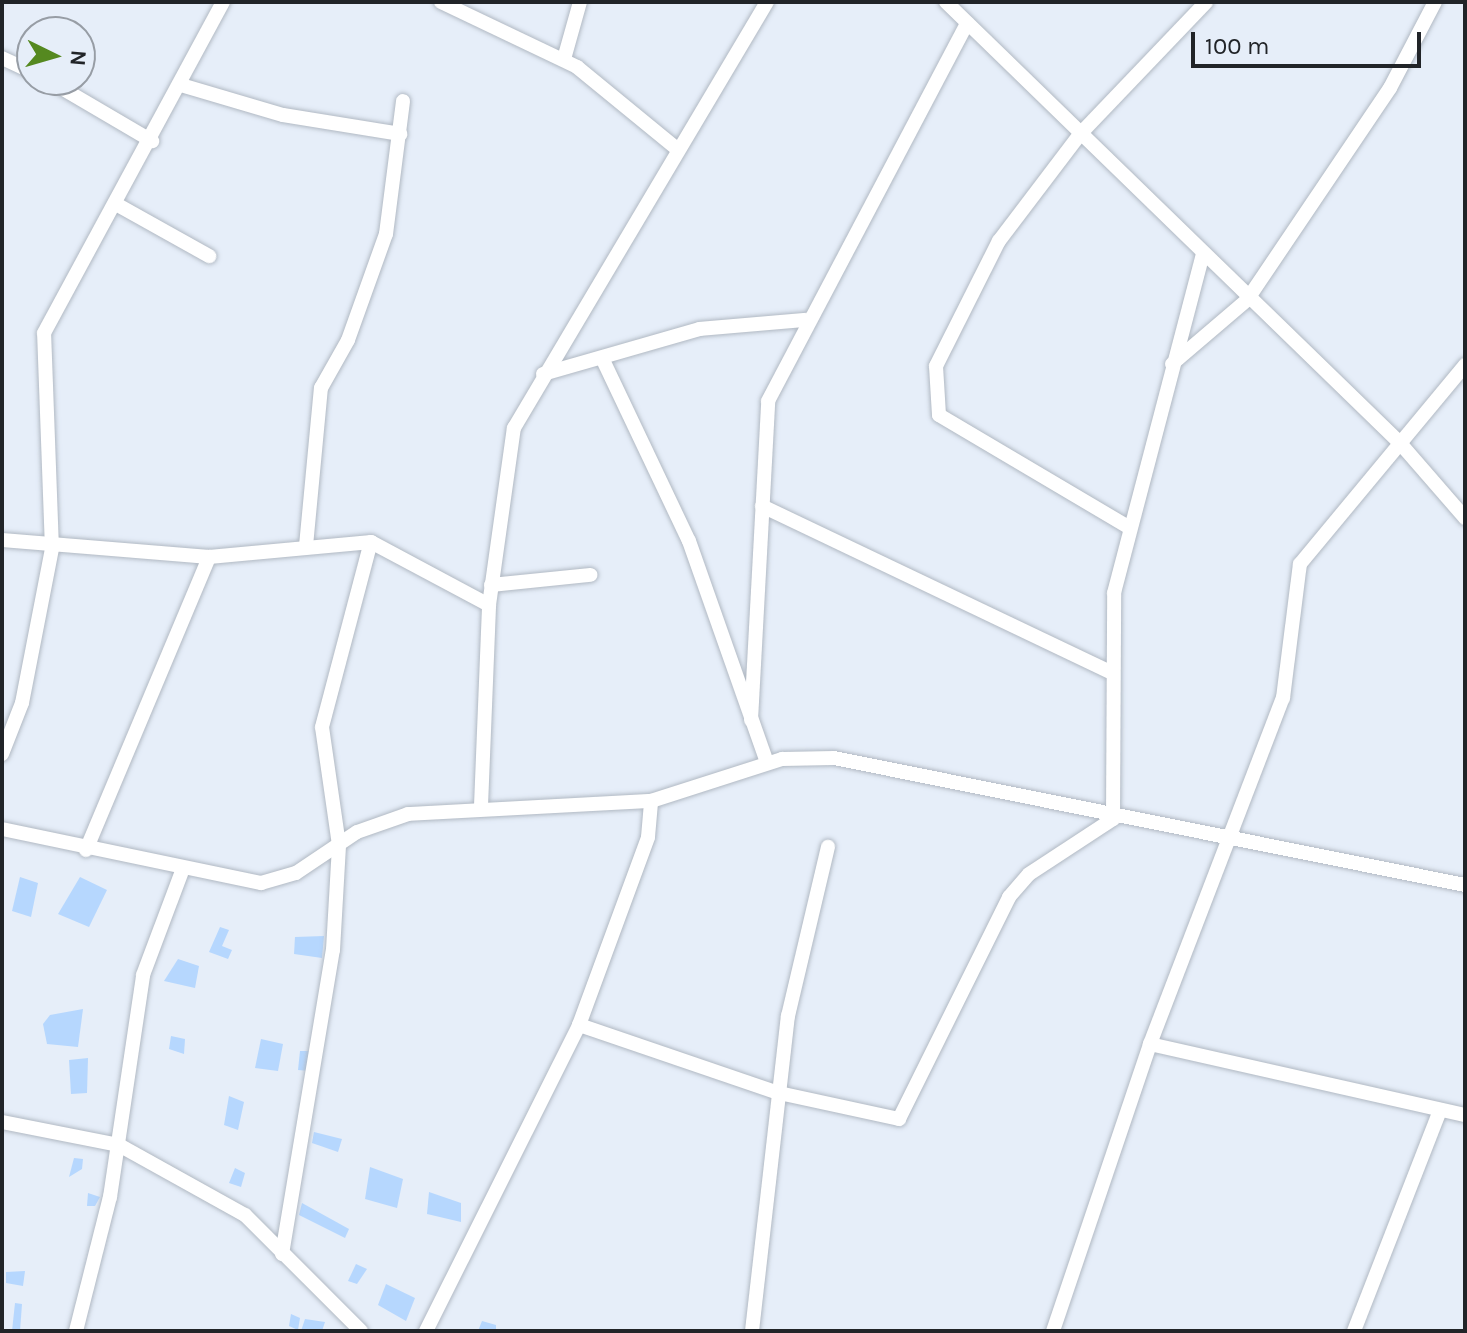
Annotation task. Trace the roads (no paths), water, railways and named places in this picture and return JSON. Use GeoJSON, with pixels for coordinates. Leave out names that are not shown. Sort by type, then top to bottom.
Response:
{"type":"FeatureCollection","features":[{"type":"Feature","properties":{"kind":"street"},"geometry":{"type":"LineString","coordinates":[[2,754],[22,703],[52,549],[40,356],[54,308],[152,141],[223,2]]}},
{"type":"Feature","properties":{"kind":"street"},"geometry":{"type":"LineString","coordinates":[[441,2],[564,59],[676,148]]}},
{"type":"Feature","properties":{"kind":"street"},"geometry":{"type":"LineString","coordinates":[[564,59],[580,2]]}},
{"type":"Feature","properties":{"kind":"street"},"geometry":{"type":"LineString","coordinates":[[481,806],[489,605],[506,460],[543,374],[676,148],[767,2]]}},
{"type":"Feature","properties":{"kind":"street"},"geometry":{"type":"LineString","coordinates":[[946,2],[1247,300],[1399,442],[1465,518]]}},
{"type":"Feature","properties":{"kind":"street"},"geometry":{"type":"LineString","coordinates":[[1130,528],[934,405],[936,366],[953,324],[999,241],[1081,133],[1206,2]]}},
{"type":"Feature","properties":{"kind":"street"},"geometry":{"type":"LineString","coordinates":[[1169,367],[1247,300],[1336,174],[1435,2]]}},
{"type":"Feature","properties":{"kind":"street"},"geometry":{"type":"LineString","coordinates":[[751,720],[768,401],[806,320],[967,23]]}},
{"type":"Feature","properties":{"kind":"street"},"geometry":{"type":"LineString","coordinates":[[181,85],[283,115],[400,134]]}},
{"type":"Feature","properties":{"kind":"street"},"geometry":{"type":"LineString","coordinates":[[75,96],[152,141]]}},
{"type":"Feature","properties":{"kind":"street"},"geometry":{"type":"LineString","coordinates":[[306,546],[321,388],[348,340],[386,234],[403,101]]}},
{"type":"Feature","properties":{"kind":"street"},"geometry":{"type":"LineString","coordinates":[[116,204],[209,256]]}},
{"type":"Feature","properties":{"kind":"street"},"geometry":{"type":"LineString","coordinates":[[1113,819],[1110,672],[1114,593],[1169,367],[1203,254]]}},
{"type":"Feature","properties":{"kind":"street"},"geometry":{"type":"LineString","coordinates":[[543,374],[603,360],[700,329],[806,320]]}},
{"type":"Feature","properties":{"kind":"street"},"geometry":{"type":"LineString","coordinates":[[603,360],[689,541],[767,763]]}},
{"type":"Feature","properties":{"kind":"street"},"geometry":{"type":"LineString","coordinates":[[1053,1331],[1150,1044],[1283,698],[1300,564],[1465,365]]}},
{"type":"Feature","properties":{"kind":"street"},"geometry":{"type":"LineString","coordinates":[[762,506],[1110,672]]}},
{"type":"Feature","properties":{"kind":"street"},"geometry":{"type":"LineString","coordinates":[[2,540],[52,549],[209,557],[371,542],[489,605]]}},
{"type":"Feature","properties":{"kind":"street"},"geometry":{"type":"LineString","coordinates":[[282,1254],[333,950],[339,845],[322,727],[371,542]]}},
{"type":"Feature","properties":{"kind":"street"},"geometry":{"type":"LineString","coordinates":[[86,850],[209,557]]}},
{"type":"Feature","properties":{"kind":"street"},"geometry":{"type":"LineString","coordinates":[[491,585],[590,575]]}},
{"type":"Feature","properties":{"kind":"street"},"geometry":{"type":"LineString","coordinates":[[2,829],[182,871],[261,883],[296,873],[339,845],[408,814],[481,806],[651,801],[767,763],[855,762],[1113,819],[1414,869],[1465,885]]}},
{"type":"Feature","properties":{"kind":"street"},"geometry":{"type":"LineString","coordinates":[[426,1331],[579,1025],[648,837],[651,801]]}},
{"type":"Feature","properties":{"kind":"street"},"geometry":{"type":"LineString","coordinates":[[579,1025],[779,1093],[899,1119],[1009,897],[1029,874],[1113,819]]}},
{"type":"Feature","properties":{"kind":"street"},"geometry":{"type":"LineString","coordinates":[[752,1331],[799,949],[828,847]]}},
{"type":"Feature","properties":{"kind":"street"},"geometry":{"type":"LineString","coordinates":[[76,1331],[119,1145],[143,975],[182,871]]}},
{"type":"Feature","properties":{"kind":"street"},"geometry":{"type":"LineString","coordinates":[[1150,1044],[1465,1115]]}},
{"type":"Feature","properties":{"kind":"street"},"geometry":{"type":"LineString","coordinates":[[1354,1331],[1440,1110]]}},
{"type":"Feature","properties":{"kind":"street"},"geometry":{"type":"LineString","coordinates":[[2,1122],[119,1145],[245,1215],[361,1331]]}}]}
